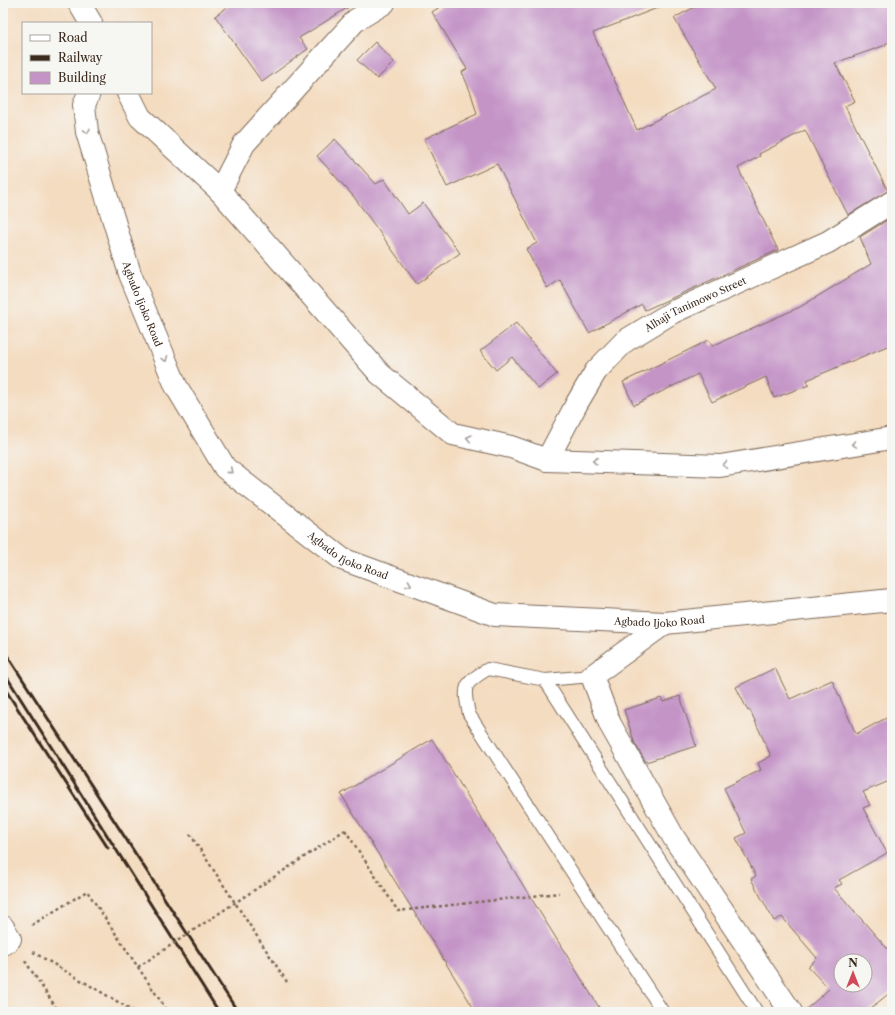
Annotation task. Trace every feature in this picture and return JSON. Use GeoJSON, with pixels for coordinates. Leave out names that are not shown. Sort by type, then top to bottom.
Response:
{"type":"FeatureCollection","features":[{"type":"Feature","properties":{"kind":"main road"},"geometry":{"type":"LineString","coordinates":[[79,3],[90,22]]}},
{"type":"Feature","properties":{"kind":"main road"},"geometry":{"type":"LineString","coordinates":[[220,191],[244,144],[356,20],[384,3]]}},
{"type":"Feature","properties":{"kind":"main road","name":"Agbado Ijoko Road"},"geometry":{"type":"LineString","coordinates":[[90,94],[84,105],[87,132],[130,274],[176,386],[225,468],[342,559],[495,615],[665,623],[892,600]]}},
{"type":"Feature","properties":{"kind":"main road"},"geometry":{"type":"LineString","coordinates":[[129,94],[140,116],[220,191],[380,374],[453,434],[511,447],[548,460],[720,466],[892,438]]}},
{"type":"Feature","properties":{"kind":"main road","name":"Alhaji Tanimowo Street"},"geometry":{"type":"LineString","coordinates":[[548,460],[577,403],[596,371],[625,341],[674,312],[828,242],[892,202]]}},
{"type":"Feature","properties":{"kind":"main road"},"geometry":{"type":"LineString","coordinates":[[665,623],[592,676],[610,724],[674,838],[791,1012]]}},
{"type":"Feature","properties":{"kind":"lane"},"geometry":{"type":"LineString","coordinates":[[592,676],[545,680],[488,669],[470,680],[465,693],[469,714],[663,1012]]}},
{"type":"Feature","properties":{"kind":"lane"},"geometry":{"type":"LineString","coordinates":[[545,680],[757,1012]]}},
{"type":"Feature","properties":{"kind":"path"},"geometry":{"type":"LineString","coordinates":[[138,967],[345,830],[398,911],[584,891]]}},
{"type":"Feature","properties":{"kind":"path"},"geometry":{"type":"LineString","coordinates":[[190,834],[287,982]]}},
{"type":"Feature","properties":{"kind":"path"},"geometry":{"type":"LineString","coordinates":[[5,936],[87,891],[168,1012]]}},
{"type":"Feature","properties":{"kind":"path"},"geometry":{"type":"LineString","coordinates":[[5,936],[59,1012]]}},
{"type":"Feature","properties":{"kind":"path"},"geometry":{"type":"LineString","coordinates":[[5,936],[135,1012]]}},
{"type":"Feature","properties":{"kind":"building"},"geometry":{"type":"Polygon","coordinates":[[[233,3],[355,3],[299,38],[308,49],[262,82],[215,16],[233,3]]]}},
{"type":"Feature","properties":{"kind":"building"},"geometry":{"type":"Polygon","coordinates":[[[446,3],[665,3],[665,5],[593,33],[637,130],[716,89],[674,18],[702,3],[892,3],[892,41],[885,44],[886,45],[835,63],[855,101],[845,106],[888,191],[848,215],[805,130],[759,154],[760,156],[738,168],[778,250],[645,310],[642,304],[589,333],[560,280],[547,288],[526,249],[537,243],[497,164],[447,187],[424,139],[477,114],[471,93],[462,72],[467,69],[432,12],[446,3]]]}},
{"type":"Feature","properties":{"kind":"building"},"geometry":{"type":"Polygon","coordinates":[[[375,42],[394,62],[377,79],[357,60],[375,42]]]}},
{"type":"Feature","properties":{"kind":"building"},"geometry":{"type":"Polygon","coordinates":[[[335,139],[376,184],[384,179],[408,214],[423,203],[460,253],[417,284],[354,197],[317,156],[335,139]]]}},
{"type":"Feature","properties":{"kind":"building"},"geometry":{"type":"Polygon","coordinates":[[[892,217],[892,344],[807,380],[809,385],[774,398],[766,377],[712,402],[698,374],[634,405],[623,382],[709,340],[712,346],[800,307],[871,264],[860,237],[892,217]]]}},
{"type":"Feature","properties":{"kind":"building"},"geometry":{"type":"Polygon","coordinates":[[[516,323],[557,374],[538,389],[512,357],[496,370],[480,351],[516,323]]]}},
{"type":"Feature","properties":{"kind":"building"},"geometry":{"type":"Polygon","coordinates":[[[775,668],[790,699],[832,680],[856,734],[892,715],[892,780],[863,792],[870,805],[863,808],[887,853],[839,880],[842,884],[834,888],[892,954],[892,991],[866,1012],[803,1012],[829,989],[808,967],[817,958],[782,917],[774,921],[751,879],[756,876],[736,838],[746,833],[724,788],[761,770],[758,763],[771,756],[750,710],[748,711],[736,687],[775,668]]]}},
{"type":"Feature","properties":{"kind":"building"},"geometry":{"type":"Polygon","coordinates":[[[680,696],[696,746],[646,762],[635,744],[624,710],[661,698],[663,702],[680,696]]]}},
{"type":"Feature","properties":{"kind":"building"},"geometry":{"type":"Polygon","coordinates":[[[432,739],[602,1012],[476,1012],[341,794],[432,739]]]}},
{"type":"Feature","properties":{"kind":"railway"},"geometry":{"type":"LineString","coordinates":[[3,649],[238,1012]]}},
{"type":"Feature","properties":{"kind":"railway"},"geometry":{"type":"LineString","coordinates":[[3,671],[219,1012]]}},
{"type":"Feature","properties":{"kind":"railway"},"geometry":{"type":"LineString","coordinates":[[3,686],[108,848]]}}]}
